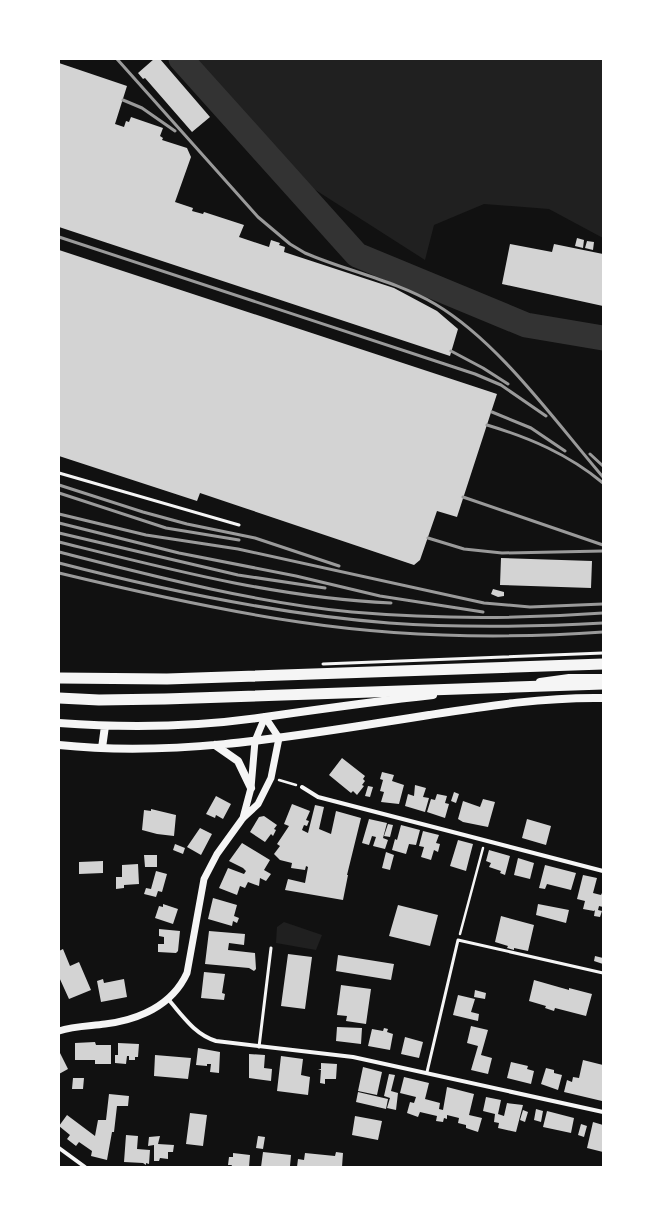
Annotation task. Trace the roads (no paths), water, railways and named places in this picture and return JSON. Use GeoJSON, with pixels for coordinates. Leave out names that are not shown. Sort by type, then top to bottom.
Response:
{"type":"FeatureCollection","features":[{"type":"Feature","properties":{"kind":"highway"},"geometry":{"type":"LineString","coordinates":[[59,678],[167,679],[603,664]]}},
{"type":"Feature","properties":{"kind":"highway"},"geometry":{"type":"LineString","coordinates":[[59,698],[99,700],[165,699],[603,684]]}},
{"type":"Feature","properties":{"kind":"main road"},"geometry":{"type":"LineString","coordinates":[[59,723],[105,726],[157,726],[265,717],[298,711],[569,678],[603,678]]}},
{"type":"Feature","properties":{"kind":"main road"},"geometry":{"type":"LineString","coordinates":[[59,744],[102,748],[138,749],[215,745],[279,738],[504,704],[569,697],[603,698]]}},
{"type":"Feature","properties":{"kind":"main road"},"geometry":{"type":"LineString","coordinates":[[102,748],[105,726]]}},
{"type":"Feature","properties":{"kind":"main road"},"geometry":{"type":"LineString","coordinates":[[215,745],[238,761],[251,788]]}},
{"type":"Feature","properties":{"kind":"street"},"geometry":{"type":"LineString","coordinates":[[59,1031],[125,1020],[148,1013],[168,999],[180,985],[186,973],[204,879],[217,854],[243,818],[258,804],[271,778],[279,738],[265,717]]}},
{"type":"Feature","properties":{"kind":"street"},"geometry":{"type":"LineString","coordinates":[[243,818],[251,788],[255,741],[265,717]]}},
{"type":"Feature","properties":{"kind":"street"},"geometry":{"type":"LineString","coordinates":[[302,787],[318,797],[603,871]]}},
{"type":"Feature","properties":{"kind":"street"},"geometry":{"type":"LineString","coordinates":[[168,999],[194,1029],[204,1037],[216,1041],[353,1057],[427,1072],[603,1112]]}},
{"type":"Feature","properties":{"kind":"street"},"geometry":{"type":"LineString","coordinates":[[59,1148],[85,1167]]}},
{"type":"Feature","properties":{"kind":"lane"},"geometry":{"type":"LineString","coordinates":[[59,473],[239,525]]}},
{"type":"Feature","properties":{"kind":"lane"},"geometry":{"type":"LineString","coordinates":[[323,664],[603,653]]}},
{"type":"Feature","properties":{"kind":"lane"},"geometry":{"type":"LineString","coordinates":[[427,1072],[458,940],[603,973]]}},
{"type":"Feature","properties":{"kind":"lane"},"geometry":{"type":"LineString","coordinates":[[259,1047],[271,948]]}},
{"type":"Feature","properties":{"kind":"waterway"},"geometry":{"type":"LineString","coordinates":[[181,59],[357,255],[526,325],[603,338]]}},
{"type":"Feature","properties":{"kind":"railway"},"geometry":{"type":"LineString","coordinates":[[117,59],[258,217],[290,244],[305,253],[404,289],[435,304],[459,320],[481,339],[525,383],[603,477]]}},
{"type":"Feature","properties":{"kind":"railway"},"geometry":{"type":"LineString","coordinates":[[123,100],[142,108],[175,131]]}},
{"type":"Feature","properties":{"kind":"railway"},"geometry":{"type":"LineString","coordinates":[[59,237],[475,374],[501,385],[546,416]]}},
{"type":"Feature","properties":{"kind":"railway"},"geometry":{"type":"LineString","coordinates":[[451,351],[483,368],[508,384]]}},
{"type":"Feature","properties":{"kind":"railway"},"geometry":{"type":"LineString","coordinates":[[492,412],[531,428],[565,451]]}},
{"type":"Feature","properties":{"kind":"railway"},"geometry":{"type":"LineString","coordinates":[[487,425],[518,435],[548,448],[562,455],[603,483]]}},
{"type":"Feature","properties":{"kind":"railway"},"geometry":{"type":"LineString","coordinates":[[590,454],[603,466]]}},
{"type":"Feature","properties":{"kind":"railway"},"geometry":{"type":"LineString","coordinates":[[59,485],[143,512],[187,524],[255,538],[339,566]]}},
{"type":"Feature","properties":{"kind":"railway"},"geometry":{"type":"LineString","coordinates":[[59,493],[166,528],[239,540]]}},
{"type":"Feature","properties":{"kind":"railway"},"geometry":{"type":"LineString","coordinates":[[463,497],[603,545]]}},
{"type":"Feature","properties":{"kind":"railway"},"geometry":{"type":"LineString","coordinates":[[59,514],[146,535],[238,549],[484,603],[530,607],[603,604]]}},
{"type":"Feature","properties":{"kind":"railway"},"geometry":{"type":"LineString","coordinates":[[59,523],[179,553],[296,576],[380,596],[483,612]]}},
{"type":"Feature","properties":{"kind":"railway"},"geometry":{"type":"LineString","coordinates":[[59,533],[238,575],[325,588]]}},
{"type":"Feature","properties":{"kind":"railway"},"geometry":{"type":"LineString","coordinates":[[428,538],[464,549],[502,553],[603,551]]}},
{"type":"Feature","properties":{"kind":"railway"},"geometry":{"type":"LineString","coordinates":[[59,542],[182,572],[265,589],[349,600],[391,603]]}},
{"type":"Feature","properties":{"kind":"railway"},"geometry":{"type":"LineString","coordinates":[[59,552],[205,588],[316,608],[352,612],[446,617],[540,616],[603,613]]}},
{"type":"Feature","properties":{"kind":"railway"},"geometry":{"type":"LineString","coordinates":[[59,563],[140,583],[222,600],[305,614],[347,619],[416,625],[469,626],[603,623]]}},
{"type":"Feature","properties":{"kind":"railway"},"geometry":{"type":"LineString","coordinates":[[59,573],[148,594],[208,606],[337,627],[413,634],[489,636],[527,636],[603,632]]}}]}
